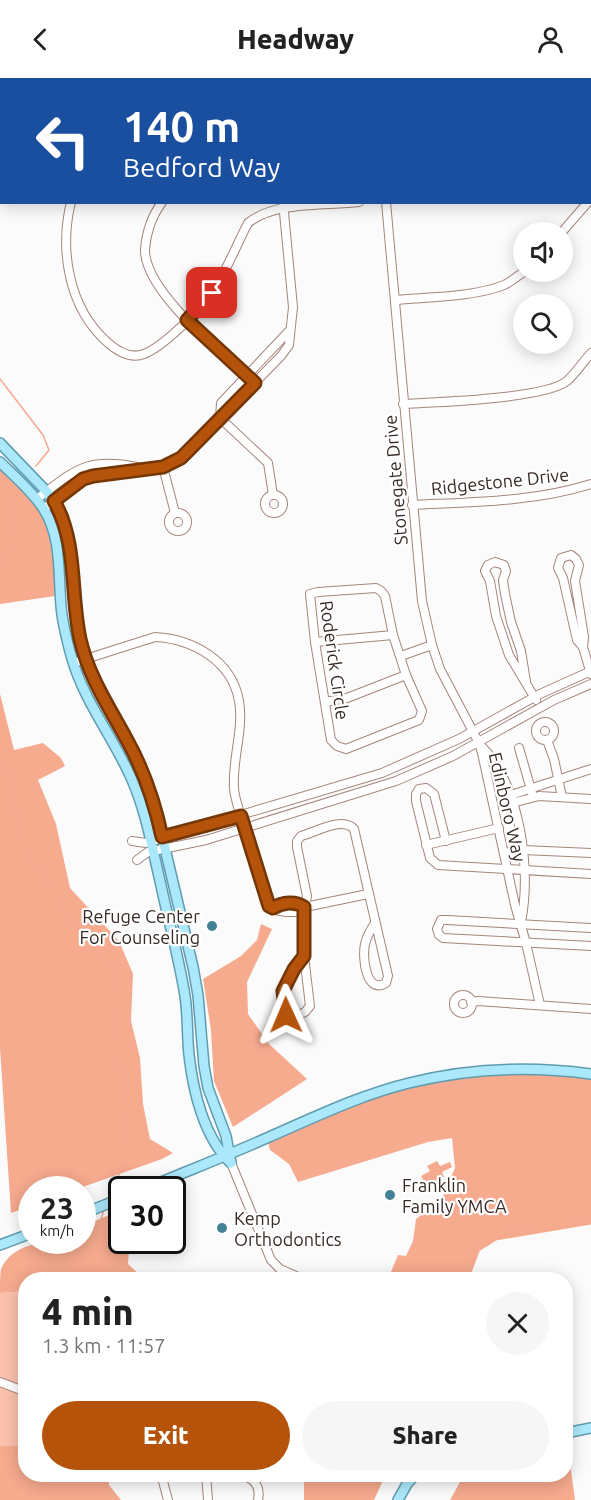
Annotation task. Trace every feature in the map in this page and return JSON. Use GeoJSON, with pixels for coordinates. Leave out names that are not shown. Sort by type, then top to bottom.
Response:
{"type":"FeatureCollection","features":[{"type":"Feature","properties":{"kind":"main road"},"geometry":{"type":"LineString","coordinates":[[0,444],[47,492],[63,516],[68,534],[77,621],[86,658],[101,696],[129,743],[154,802],[193,967],[208,1088],[226,1136],[228,1157]]}},
{"type":"Feature","properties":{"kind":"main road"},"geometry":{"type":"LineString","coordinates":[[0,462],[37,499],[56,537],[63,624],[73,663],[89,704],[117,751],[144,812],[185,998],[189,1053],[195,1092],[214,1141],[228,1157]]}},
{"type":"Feature","properties":{"kind":"main road"},"geometry":{"type":"LineString","coordinates":[[178,1176],[228,1157],[337,1106],[410,1083],[462,1073],[515,1069],[591,1074]]}},
{"type":"Feature","properties":{"kind":"main road"},"geometry":{"type":"LineString","coordinates":[[0,1245],[18,1238]]}},
{"type":"Feature","properties":{"kind":"main road"},"geometry":{"type":"LineString","coordinates":[[573,1432],[591,1428]]}},
{"type":"Feature","properties":{"kind":"main road"},"geometry":{"type":"LineString","coordinates":[[398,1500],[410,1482]]}},
{"type":"Feature","properties":{"kind":"street"},"geometry":{"type":"LineString","coordinates":[[71,204],[67,220],[66,246],[73,290],[83,311],[99,335],[121,352],[136,356],[147,353],[167,340],[212,293],[248,223],[258,215],[284,206],[322,204]]}},
{"type":"Feature","properties":{"kind":"street"},"geometry":{"type":"LineString","coordinates":[[161,204],[152,218],[145,251],[155,282],[187,320],[255,383]]}},
{"type":"Feature","properties":{"kind":"street","name":"Stonegate Drive"},"geometry":{"type":"LineString","coordinates":[[386,204],[422,601],[432,645],[444,677],[478,743]]}},
{"type":"Feature","properties":{"kind":"street"},"geometry":{"type":"LineString","coordinates":[[571,222],[587,204]]}},
{"type":"Feature","properties":{"kind":"street"},"geometry":{"type":"LineString","coordinates":[[44,509],[83,479],[163,467],[181,458],[281,356],[289,345],[291,328],[291,279],[284,206]]}},
{"type":"Feature","properties":{"kind":"street"},"geometry":{"type":"LineString","coordinates":[[395,300],[477,292],[506,284],[513,279]]}},
{"type":"Feature","properties":{"kind":"street"},"geometry":{"type":"LineString","coordinates":[[220,418],[222,403],[291,328]]}},
{"type":"Feature","properties":{"kind":"street"},"geometry":{"type":"LineString","coordinates":[[403,404],[516,396],[557,386],[566,381],[591,353]]}},
{"type":"Feature","properties":{"kind":"street"},"geometry":{"type":"LineString","coordinates":[[220,418],[268,463],[273,495]]}},
{"type":"Feature","properties":{"kind":"street"},"geometry":{"type":"LineString","coordinates":[[37,499],[69,474],[91,465],[103,463],[128,465],[147,470]]}},
{"type":"Feature","properties":{"kind":"street"},"geometry":{"type":"LineString","coordinates":[[163,467],[175,513]]}},
{"type":"Feature","properties":{"kind":"street","name":"Ridgestone Drive"},"geometry":{"type":"LineString","coordinates":[[412,505],[488,501],[564,492],[591,484]]}},
{"type":"Feature","properties":{"kind":"street"},"geometry":{"type":"LineString","coordinates":[[137,860],[162,837],[241,816],[382,773],[431,752],[534,697],[591,672],[583,647],[577,640],[558,564],[561,558],[567,555],[574,556],[578,561],[575,576],[584,637],[583,647]]}},
{"type":"Feature","properties":{"kind":"street"},"geometry":{"type":"LineString","coordinates":[[526,682],[521,651],[504,583],[506,568],[501,563],[495,562],[488,565],[485,572],[491,586],[501,634],[509,656],[541,708]]}},
{"type":"Feature","properties":{"kind":"street"},"geometry":{"type":"LineString","coordinates":[[563,578],[575,576]]}},
{"type":"Feature","properties":{"kind":"street"},"geometry":{"type":"LineString","coordinates":[[491,586],[504,583]]}},
{"type":"Feature","properties":{"kind":"street","name":"Roderick Circle"},"geometry":{"type":"LineString","coordinates":[[379,589],[385,596],[393,634],[406,675],[422,711],[420,720],[346,749],[337,746],[331,740],[315,642],[310,594],[379,589]]}},
{"type":"Feature","properties":{"kind":"street"},"geometry":{"type":"LineString","coordinates":[[501,634],[514,630]]}},
{"type":"Feature","properties":{"kind":"street"},"geometry":{"type":"LineString","coordinates":[[315,642],[393,634]]}},
{"type":"Feature","properties":{"kind":"street"},"geometry":{"type":"LineString","coordinates":[[73,663],[155,638],[169,638],[185,642],[200,648],[216,660],[231,679],[239,701],[234,788],[270,907],[279,912],[298,912],[304,907],[368,894]]}},
{"type":"Feature","properties":{"kind":"street"},"geometry":{"type":"LineString","coordinates":[[400,656],[432,645]]}},
{"type":"Feature","properties":{"kind":"street"},"geometry":{"type":"LineString","coordinates":[[325,702],[346,698],[406,675]]}},
{"type":"Feature","properties":{"kind":"street"},"geometry":{"type":"LineString","coordinates":[[132,841],[165,849],[206,840],[396,782],[430,768],[541,708],[591,684]]}},
{"type":"Feature","properties":{"kind":"street"},"geometry":{"type":"LineString","coordinates":[[547,740],[562,797]]}},
{"type":"Feature","properties":{"kind":"street","name":"Edinboro Way"},"geometry":{"type":"LineString","coordinates":[[478,743],[486,751],[509,800],[523,850],[525,871],[521,923]]}},
{"type":"Feature","properties":{"kind":"street","name":"Edinboro Way"},"geometry":{"type":"LineString","coordinates":[[478,743],[540,1005]]}},
{"type":"Feature","properties":{"kind":"street"},"geometry":{"type":"LineString","coordinates":[[519,748],[533,797]]}},
{"type":"Feature","properties":{"kind":"street"},"geometry":{"type":"LineString","coordinates":[[509,800],[531,788],[591,769]]}},
{"type":"Feature","properties":{"kind":"street"},"geometry":{"type":"LineString","coordinates":[[446,841],[434,794],[426,788],[419,789],[416,794],[426,845],[430,858],[438,865],[591,874]]}},
{"type":"Feature","properties":{"kind":"street"},"geometry":{"type":"LineString","coordinates":[[493,804],[533,797],[591,799]]}},
{"type":"Feature","properties":{"kind":"street"},"geometry":{"type":"LineString","coordinates":[[304,956],[294,969],[283,991],[286,1015],[291,1019],[305,1012],[310,1006],[304,956],[304,907],[307,896],[297,848],[297,841],[301,836],[341,823],[350,825],[354,829],[388,976],[386,983],[380,986],[375,986],[370,982],[364,957],[365,943],[375,923]]}},
{"type":"Feature","properties":{"kind":"street"},"geometry":{"type":"LineString","coordinates":[[426,845],[499,828]]}},
{"type":"Feature","properties":{"kind":"street"},"geometry":{"type":"LineString","coordinates":[[504,853],[523,850],[591,853]]}},
{"type":"Feature","properties":{"kind":"street"},"geometry":{"type":"LineString","coordinates":[[591,928],[441,920],[437,929],[442,938],[591,946]]}},
{"type":"Feature","properties":{"kind":"street"},"geometry":{"type":"LineString","coordinates":[[471,1002],[478,1000],[591,1009]]}},
{"type":"Feature","properties":{"kind":"street"},"geometry":{"type":"LineString","coordinates":[[228,1157],[271,1260],[286,1272]]}},
{"type":"Feature","properties":{"kind":"street"},"geometry":{"type":"LineString","coordinates":[[0,1382],[18,1389]]}},
{"type":"Feature","properties":{"kind":"street"},"geometry":{"type":"LineString","coordinates":[[163,1482],[168,1500]]}},
{"type":"Feature","properties":{"kind":"street"},"geometry":{"type":"LineString","coordinates":[[207,1482],[208,1500]]}},
{"type":"Feature","properties":{"kind":"street"},"geometry":{"type":"LineString","coordinates":[[255,1482],[259,1489],[258,1500]]}},
{"type":"Feature","properties":{"kind":"shaded area"},"geometry":{"type":"Polygon","coordinates":[[[0,462],[51,523],[60,587],[55,596],[0,604],[0,462]]]}},
{"type":"Feature","properties":{"kind":"shaded area"},"geometry":{"type":"Polygon","coordinates":[[[0,694],[14,750],[43,743],[61,758],[65,766],[38,780],[56,824],[70,888],[119,941],[133,974],[131,1021],[140,1058],[143,1104],[150,1139],[173,1153],[96,1182],[96,1176],[18,1176],[18,1211],[11,1213],[0,1048],[0,694]]]}},
{"type":"Feature","properties":{"kind":"shaded area"},"geometry":{"type":"Polygon","coordinates":[[[261,924],[272,929],[247,982],[248,1014],[269,1044],[307,1079],[233,1127],[214,1081],[211,1030],[203,979],[241,956],[257,940],[261,924]]]}},
{"type":"Feature","properties":{"kind":"shaded area"},"geometry":{"type":"Polygon","coordinates":[[[462,1073],[591,1074],[591,1220],[495,1236],[476,1248],[467,1272],[391,1272],[398,1255],[406,1256],[413,1241],[416,1219],[441,1201],[455,1168],[452,1138],[428,1142],[298,1182],[289,1164],[270,1150],[267,1138],[337,1106],[462,1073]]]}},
{"type":"Feature","properties":{"kind":"shaded area"},"geometry":{"type":"Polygon","coordinates":[[[437,1161],[440,1166],[450,1162],[452,1167],[442,1172],[444,1177],[425,1183],[421,1176],[430,1171],[427,1166],[437,1161]]]}},
{"type":"Feature","properties":{"kind":"shaded area"},"geometry":{"type":"Polygon","coordinates":[[[108,1215],[108,1254],[129,1254],[128,1264],[137,1272],[18,1272],[18,1292],[0,1293],[1,1269],[18,1250],[18,1254],[96,1254],[96,1221],[108,1215]]]}},
{"type":"Feature","properties":{"kind":"shaded area"},"geometry":{"type":"Polygon","coordinates":[[[18,1292],[18,1445],[0,1446],[0,1293],[18,1292]]]}},
{"type":"Feature","properties":{"kind":"shaded area"},"geometry":{"type":"Polygon","coordinates":[[[18,1445],[18,1482],[109,1482],[121,1500],[0,1500],[0,1446],[18,1445]]]}},
{"type":"Feature","properties":{"kind":"shaded area"},"geometry":{"type":"Polygon","coordinates":[[[304,1482],[378,1482],[369,1500],[304,1500],[304,1482]]]}},
{"type":"Feature","properties":{"kind":"shaded area"},"geometry":{"type":"Polygon","coordinates":[[[460,1482],[573,1482],[575,1500],[450,1500],[460,1482]]]}},
{"type":"Feature","properties":{"kind":"waterway"},"geometry":{"type":"LineString","coordinates":[[0,379],[43,435],[49,450],[36,466]]}},
{"type":"Feature","properties":{"kind":"waterway"},"geometry":{"type":"LineString","coordinates":[[0,569],[6,558],[16,492]]}},
{"type":"Feature","properties":{"kind":"waterway"},"geometry":{"type":"LineString","coordinates":[[0,763],[13,783],[18,834],[69,917],[120,978],[115,1040],[126,1102],[125,1159],[118,1176]]}},
{"type":"Feature","properties":{"kind":"waterway"},"geometry":{"type":"LineString","coordinates":[[78,1272],[81,1257],[96,1233],[104,1210]]}},
{"type":"Feature","properties":{"kind":"waterway"},"geometry":{"type":"LineString","coordinates":[[467,1272],[476,1248],[495,1236],[591,1220]]}},
{"type":"Feature","properties":{"kind":"waterway"},"geometry":{"type":"LineString","coordinates":[[74,1482],[81,1500]]}},
{"type":"Feature","properties":{"kind":"waterway"},"geometry":{"type":"LineString","coordinates":[[369,1500],[377,1482]]}},
{"type":"Feature","properties":{"kind":"place","name":"Refuge Center For Counseling"},"geometry":{"type":"Point","coordinates":[212,926]}},
{"type":"Feature","properties":{"kind":"place","name":"Franklin Family YMCA"},"geometry":{"type":"Point","coordinates":[390,1195]}},
{"type":"Feature","properties":{"kind":"place","name":"Kemp Orthodontics"},"geometry":{"type":"Point","coordinates":[222,1228]}},
{"type":"Feature","properties":{"kind":"route"},"geometry":{"type":"LineString","coordinates":[[212,293],[187,320],[255,383],[181,458],[163,467],[105,473],[83,479],[54,501],[63,516],[68,534],[77,621],[90,673],[144,775],[154,802],[162,837],[241,816],[269,906],[273,908],[280,903],[298,903],[304,907],[304,956],[294,969],[283,991],[286,1015]]}}]}
